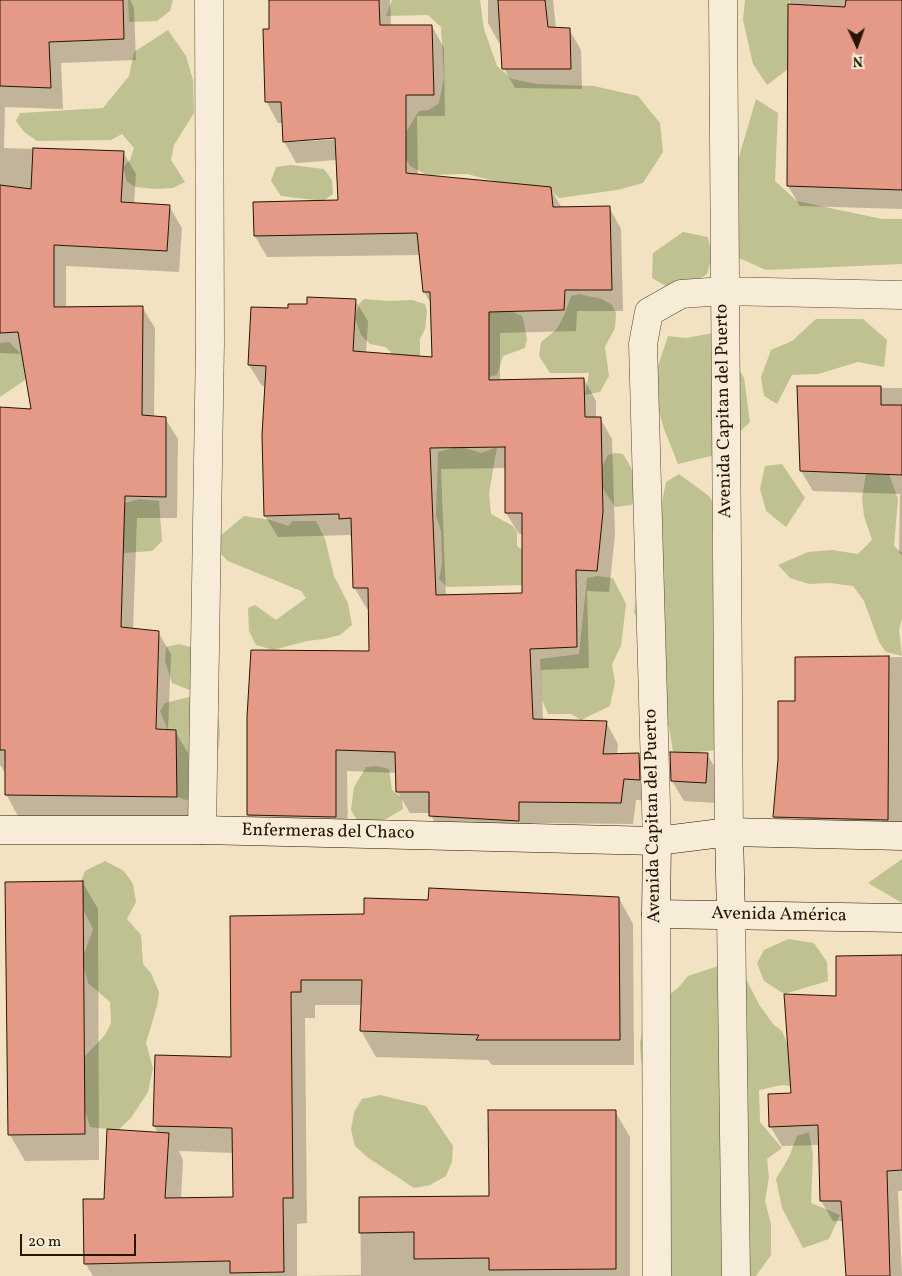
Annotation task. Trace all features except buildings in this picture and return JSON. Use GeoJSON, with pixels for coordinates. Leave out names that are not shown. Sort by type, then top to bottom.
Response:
{"type":"FeatureCollection","features":[{"type":"Feature","properties":{"kind":"street"},"geometry":{"type":"LineString","coordinates":[[202,830],[210,342],[209,0]]}},
{"type":"Feature","properties":{"kind":"street"},"geometry":{"type":"LineString","coordinates":[[723,0],[724,291],[902,295]]}},
{"type":"Feature","properties":{"kind":"street","name":"Avenida Capitan del Puerto"},"geometry":{"type":"LineString","coordinates":[[657,1276],[657,842],[643,344],[649,312],[681,294],[724,291],[729,832],[736,1276]]}},
{"type":"Feature","properties":{"kind":"street","name":"Enfermeras del Chaco"},"geometry":{"type":"LineString","coordinates":[[0,830],[202,830],[657,842]]}},
{"type":"Feature","properties":{"kind":"street"},"geometry":{"type":"LineString","coordinates":[[657,842],[729,832],[902,836]]}},
{"type":"Feature","properties":{"kind":"street","name":"Avenida América"},"geometry":{"type":"LineString","coordinates":[[656,914],[902,918]]}},
{"type":"Feature","properties":{"kind":"green space"},"geometry":{"type":"Polygon","coordinates":[[[128,0],[173,0],[170,11],[157,21],[129,22],[128,0]]]}},
{"type":"Feature","properties":{"kind":"green space"},"geometry":{"type":"Polygon","coordinates":[[[392,0],[480,0],[484,29],[497,66],[512,79],[537,84],[594,86],[638,96],[660,123],[663,152],[643,183],[617,190],[559,198],[547,187],[498,182],[467,174],[427,175],[410,166],[398,145],[419,111],[429,110],[439,103],[444,77],[441,27],[428,15],[386,16],[392,0]]]}},
{"type":"Feature","properties":{"kind":"green space"},"geometry":{"type":"Polygon","coordinates":[[[745,0],[790,0],[788,4],[788,69],[767,85],[753,64],[743,20],[745,0]]]}},
{"type":"Feature","properties":{"kind":"green space"},"geometry":{"type":"Polygon","coordinates":[[[168,30],[186,56],[193,80],[194,113],[174,145],[171,160],[185,182],[173,188],[156,189],[136,187],[127,182],[123,167],[130,160],[134,148],[122,134],[111,140],[37,141],[24,132],[16,121],[20,113],[103,108],[129,76],[134,52],[168,30]]]}},
{"type":"Feature","properties":{"kind":"green space"},"geometry":{"type":"Polygon","coordinates":[[[756,99],[778,113],[775,181],[797,201],[882,219],[902,219],[902,264],[766,270],[739,258],[738,160],[756,99]]]}},
{"type":"Feature","properties":{"kind":"green space"},"geometry":{"type":"Polygon","coordinates":[[[291,165],[324,169],[332,180],[333,194],[323,201],[281,196],[271,181],[276,167],[291,165]]]}},
{"type":"Feature","properties":{"kind":"green space"},"geometry":{"type":"Polygon","coordinates":[[[683,232],[708,237],[712,257],[707,274],[687,288],[668,287],[652,278],[653,253],[683,232]]]}},
{"type":"Feature","properties":{"kind":"green space"},"geometry":{"type":"Polygon","coordinates":[[[579,294],[602,299],[612,305],[616,313],[615,328],[605,347],[609,376],[600,392],[585,395],[589,373],[550,373],[539,356],[541,342],[556,330],[564,316],[571,296],[579,294]]]}},
{"type":"Feature","properties":{"kind":"green space"},"geometry":{"type":"Polygon","coordinates":[[[364,299],[412,300],[425,304],[427,311],[425,329],[420,339],[420,367],[392,371],[391,352],[385,347],[370,344],[361,335],[355,318],[359,304],[364,299]]]}},
{"type":"Feature","properties":{"kind":"green space"},"geometry":{"type":"Polygon","coordinates":[[[511,311],[522,316],[527,339],[525,348],[503,356],[497,375],[488,377],[489,312],[511,311]]]}},
{"type":"Feature","properties":{"kind":"green space"},"geometry":{"type":"Polygon","coordinates":[[[816,319],[863,319],[887,340],[884,367],[858,362],[818,374],[792,375],[777,404],[764,396],[761,377],[771,350],[792,341],[816,319]]]}},
{"type":"Feature","properties":{"kind":"green space"},"geometry":{"type":"Polygon","coordinates":[[[718,332],[744,378],[750,422],[715,455],[678,464],[664,429],[652,386],[655,375],[668,336],[686,338],[718,332]]]}},
{"type":"Feature","properties":{"kind":"green space"},"geometry":{"type":"Polygon","coordinates":[[[9,342],[24,357],[25,380],[0,397],[0,343],[9,342]]]}},
{"type":"Feature","properties":{"kind":"green space"},"geometry":{"type":"Polygon","coordinates":[[[460,446],[481,453],[497,447],[489,493],[491,514],[513,526],[517,532],[517,546],[535,558],[525,585],[447,587],[439,579],[442,564],[441,531],[436,516],[438,452],[460,446]]]}},
{"type":"Feature","properties":{"kind":"green space"},"geometry":{"type":"Polygon","coordinates":[[[615,453],[623,454],[633,471],[639,498],[631,505],[615,507],[605,492],[598,475],[608,455],[615,453]]]}},
{"type":"Feature","properties":{"kind":"green space"},"geometry":{"type":"Polygon","coordinates":[[[782,464],[805,498],[786,527],[766,511],[760,489],[765,466],[782,464]]]}},
{"type":"Feature","properties":{"kind":"green space"},"geometry":{"type":"Polygon","coordinates":[[[866,473],[889,474],[898,499],[894,546],[902,553],[902,619],[899,630],[902,656],[886,652],[879,642],[864,601],[853,586],[830,583],[809,584],[790,578],[778,565],[808,552],[832,550],[858,554],[872,540],[864,516],[862,498],[866,473]]]}},
{"type":"Feature","properties":{"kind":"green space"},"geometry":{"type":"Polygon","coordinates":[[[679,474],[709,496],[717,510],[712,533],[716,750],[699,752],[673,752],[669,726],[640,678],[652,656],[634,612],[638,587],[660,512],[666,482],[679,474]]]}},
{"type":"Feature","properties":{"kind":"green space"},"geometry":{"type":"Polygon","coordinates":[[[139,499],[159,501],[162,541],[152,551],[123,553],[118,505],[139,499]]]}},
{"type":"Feature","properties":{"kind":"green space"},"geometry":{"type":"Polygon","coordinates":[[[244,516],[271,520],[288,526],[293,521],[316,521],[325,539],[334,576],[348,603],[352,625],[340,635],[273,650],[256,645],[249,631],[248,608],[255,605],[276,620],[306,598],[301,591],[228,561],[218,551],[220,536],[244,516]]]}},
{"type":"Feature","properties":{"kind":"green space"},"geometry":{"type":"Polygon","coordinates":[[[597,576],[613,578],[626,604],[621,646],[612,664],[615,682],[610,706],[581,720],[571,714],[548,714],[542,700],[540,659],[579,654],[587,578],[597,576]]]}},
{"type":"Feature","properties":{"kind":"green space"},"geometry":{"type":"Polygon","coordinates":[[[179,644],[195,648],[202,679],[189,690],[172,683],[165,661],[166,647],[179,644]]]}},
{"type":"Feature","properties":{"kind":"green space"},"geometry":{"type":"Polygon","coordinates":[[[193,696],[214,703],[219,720],[220,735],[213,793],[193,802],[177,797],[172,783],[177,753],[160,711],[165,703],[193,696]]]}},
{"type":"Feature","properties":{"kind":"green space"},"geometry":{"type":"Polygon","coordinates":[[[376,766],[389,769],[392,790],[402,798],[403,809],[381,822],[357,820],[351,810],[354,787],[366,767],[376,766]]]}},
{"type":"Feature","properties":{"kind":"green space"},"geometry":{"type":"Polygon","coordinates":[[[902,859],[902,903],[868,883],[902,859]]]}},
{"type":"Feature","properties":{"kind":"green space"},"geometry":{"type":"Polygon","coordinates":[[[105,861],[124,871],[133,884],[136,902],[127,919],[141,935],[143,964],[151,973],[159,992],[157,1006],[146,1043],[153,1068],[148,1092],[131,1118],[115,1133],[107,1129],[90,1127],[85,1110],[84,1057],[105,1035],[111,1023],[110,1002],[88,983],[84,968],[84,954],[93,929],[76,895],[85,871],[105,861]]]}},
{"type":"Feature","properties":{"kind":"green space"},"geometry":{"type":"Polygon","coordinates":[[[788,939],[814,943],[827,962],[828,981],[784,994],[764,981],[757,963],[764,950],[788,939]]]}},
{"type":"Feature","properties":{"kind":"green space"},"geometry":{"type":"Polygon","coordinates":[[[721,965],[746,979],[760,1006],[774,1025],[782,1031],[806,1088],[782,1085],[759,1090],[760,1122],[782,1148],[767,1159],[769,1177],[765,1201],[771,1224],[771,1255],[756,1276],[665,1276],[644,1241],[643,1170],[649,1159],[645,1073],[641,1061],[640,1043],[646,1011],[678,988],[688,976],[721,965]]]}},
{"type":"Feature","properties":{"kind":"green space"},"geometry":{"type":"Polygon","coordinates":[[[380,1095],[426,1106],[453,1146],[452,1162],[446,1176],[430,1185],[414,1188],[367,1157],[355,1146],[351,1130],[354,1112],[362,1099],[380,1095]]]}},
{"type":"Feature","properties":{"kind":"green space"},"geometry":{"type":"Polygon","coordinates":[[[809,1132],[813,1155],[811,1203],[840,1215],[829,1239],[803,1248],[782,1208],[776,1179],[789,1157],[797,1136],[809,1132]]]}}]}
